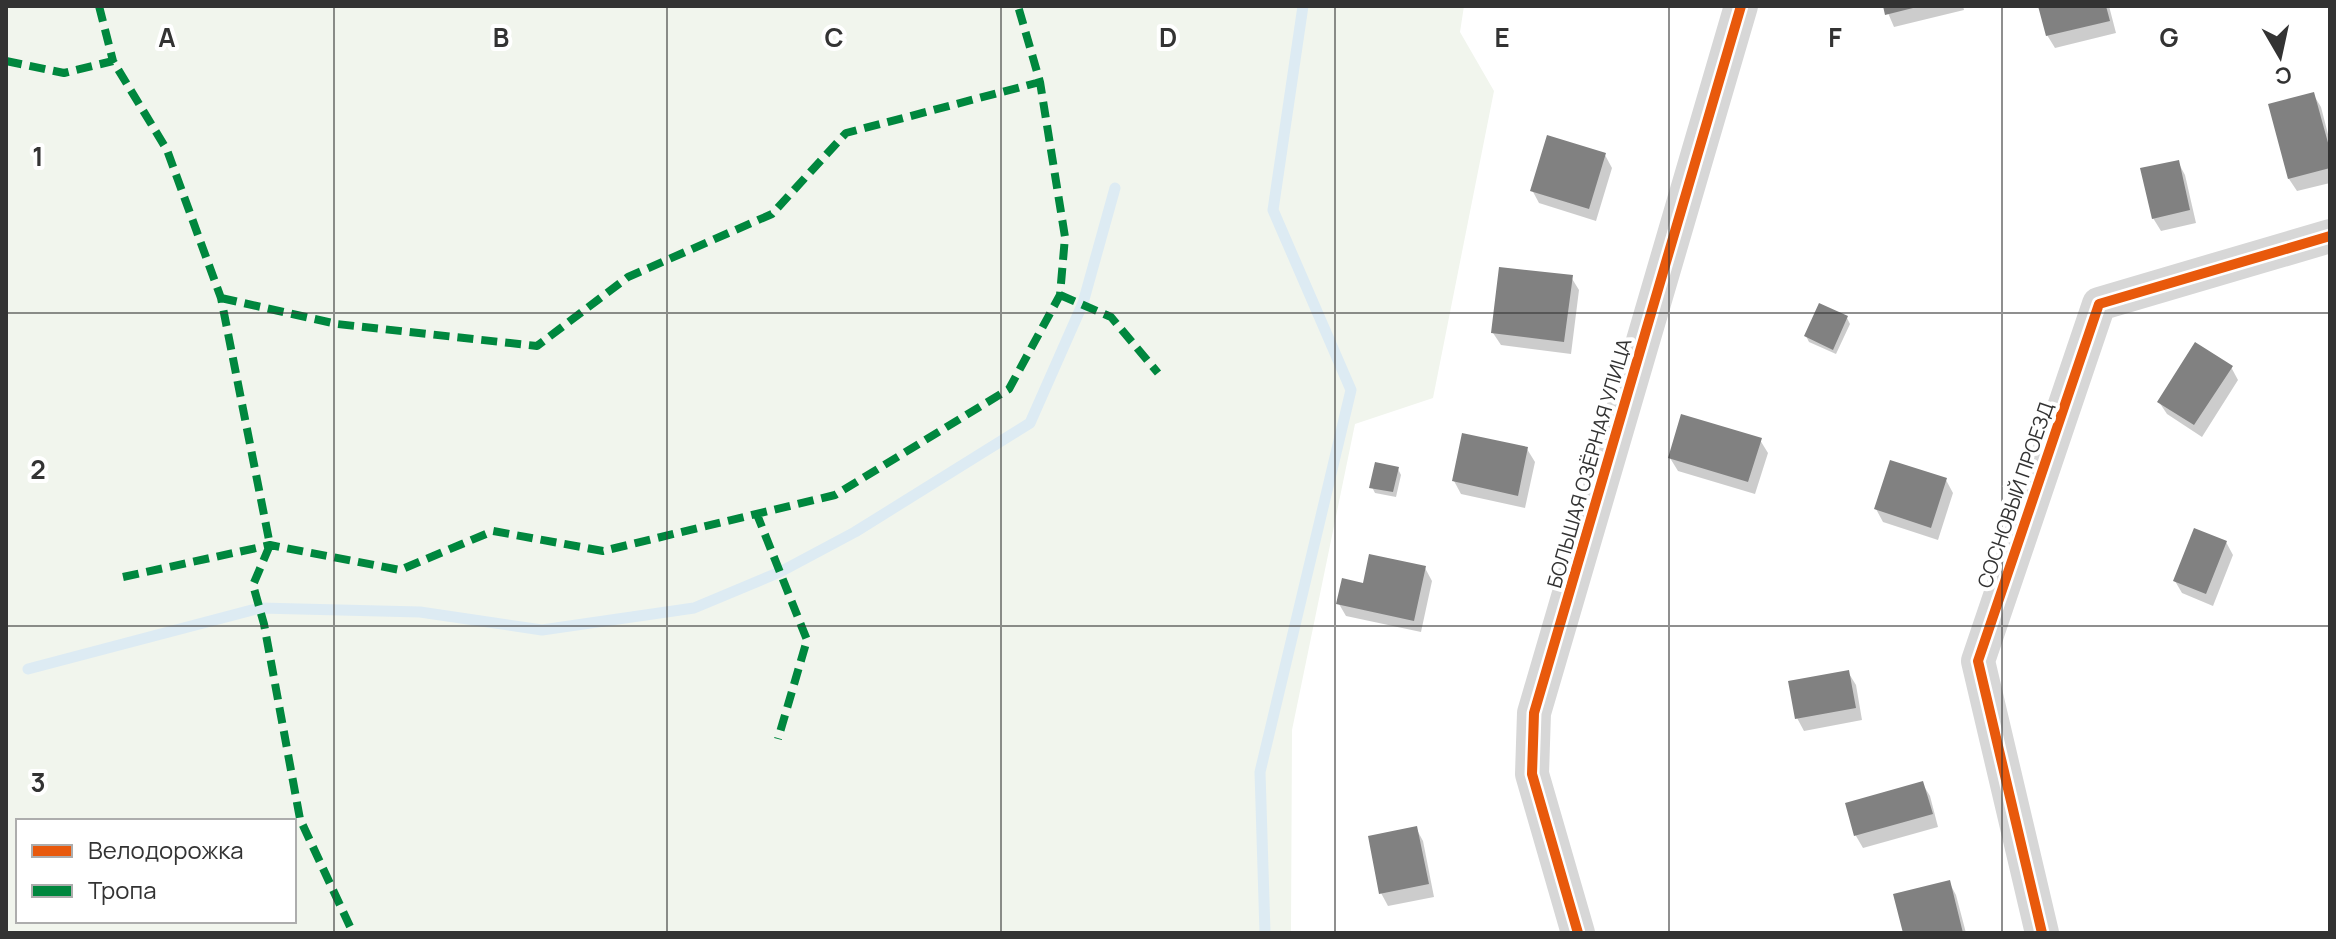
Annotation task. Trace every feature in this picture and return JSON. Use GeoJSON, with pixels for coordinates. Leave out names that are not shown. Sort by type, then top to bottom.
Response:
{"type":"FeatureCollection","features":[{"type":"Feature","properties":{"kind":"street","name":"БОЛЬШАЯ ОЗЁРНАЯ УЛИЦА"},"geometry":{"type":"LineString","coordinates":[[1578,933],[1532,774],[1534,713],[1741,6]]}},
{"type":"Feature","properties":{"kind":"street","name":"СОСНОВЫЙ ПРОЕЗД"},"geometry":{"type":"LineString","coordinates":[[2042,933],[1978,661],[2099,304],[2330,236]]}},
{"type":"Feature","properties":{"kind":"shaded area"},"geometry":{"type":"Polygon","coordinates":[[[6,6],[1464,6],[1460,32],[1494,91],[1433,398],[1355,424],[1292,730],[1291,933],[6,933],[6,6]]]}},
{"type":"Feature","properties":{"kind":"building"},"geometry":{"type":"Polygon","coordinates":[[[1883,6],[1917,6],[1917,7],[1885,15],[1883,6]]]}},
{"type":"Feature","properties":{"kind":"building"},"geometry":{"type":"Polygon","coordinates":[[[2038,6],[2106,6],[2110,21],[2046,36],[2038,6]]]}},
{"type":"Feature","properties":{"kind":"building"},"geometry":{"type":"Polygon","coordinates":[[[2314,92],[2330,150],[2330,168],[2288,179],[2268,104],[2314,92]]]}},
{"type":"Feature","properties":{"kind":"building"},"geometry":{"type":"Polygon","coordinates":[[[1547,135],[1606,153],[1589,209],[1530,191],[1547,135]]]}},
{"type":"Feature","properties":{"kind":"building"},"geometry":{"type":"Polygon","coordinates":[[[2179,160],[2190,210],[2152,219],[2140,168],[2179,160]]]}},
{"type":"Feature","properties":{"kind":"building"},"geometry":{"type":"Polygon","coordinates":[[[1499,267],[1573,275],[1564,342],[1491,333],[1499,267]]]}},
{"type":"Feature","properties":{"kind":"building"},"geometry":{"type":"Polygon","coordinates":[[[1819,303],[1848,316],[1833,350],[1804,336],[1819,303]]]}},
{"type":"Feature","properties":{"kind":"building"},"geometry":{"type":"Polygon","coordinates":[[[2195,342],[2233,366],[2194,425],[2157,402],[2195,342]]]}},
{"type":"Feature","properties":{"kind":"building"},"geometry":{"type":"Polygon","coordinates":[[[1681,414],[1762,438],[1748,482],[1668,458],[1681,414]]]}},
{"type":"Feature","properties":{"kind":"building"},"geometry":{"type":"Polygon","coordinates":[[[1462,433],[1528,447],[1518,496],[1452,481],[1462,433]]]}},
{"type":"Feature","properties":{"kind":"building"},"geometry":{"type":"Polygon","coordinates":[[[1890,460],[1947,478],[1931,528],[1874,509],[1890,460]]]}},
{"type":"Feature","properties":{"kind":"building"},"geometry":{"type":"Polygon","coordinates":[[[1375,462],[1399,467],[1393,492],[1369,488],[1375,462]]]}},
{"type":"Feature","properties":{"kind":"building"},"geometry":{"type":"Polygon","coordinates":[[[2194,528],[2227,541],[2206,594],[2173,581],[2194,528]]]}},
{"type":"Feature","properties":{"kind":"building"},"geometry":{"type":"Polygon","coordinates":[[[1369,554],[1426,566],[1414,621],[1336,604],[1342,578],[1363,583],[1369,554]]]}},
{"type":"Feature","properties":{"kind":"building"},"geometry":{"type":"Polygon","coordinates":[[[1849,670],[1856,708],[1795,719],[1788,681],[1849,670]]]}},
{"type":"Feature","properties":{"kind":"building"},"geometry":{"type":"Polygon","coordinates":[[[1923,781],[1933,814],[1854,836],[1845,803],[1923,781]]]}},
{"type":"Feature","properties":{"kind":"building"},"geometry":{"type":"Polygon","coordinates":[[[1417,826],[1429,884],[1379,894],[1368,836],[1417,826]]]}},
{"type":"Feature","properties":{"kind":"building"},"geometry":{"type":"Polygon","coordinates":[[[1950,880],[1963,933],[1903,933],[1893,894],[1950,880]]]}},
{"type":"Feature","properties":{"kind":"waterway"},"geometry":{"type":"LineString","coordinates":[[1265,933],[1260,772],[1351,390],[1273,210],[1303,6]]}},
{"type":"Feature","properties":{"kind":"waterway"},"geometry":{"type":"LineString","coordinates":[[28,669],[260,608],[420,612],[542,630],[694,608],[780,572],[855,532],[1030,423],[1083,303],[1115,188]]}},
{"type":"Feature","properties":{"kind":"marked path"},"geometry":{"type":"LineString","coordinates":[[99,6],[113,61]]}},
{"type":"Feature","properties":{"kind":"marked path"},"geometry":{"type":"LineString","coordinates":[[123,577],[270,545],[400,570],[493,531],[603,551],[835,495],[1009,389],[1060,295],[1065,237],[1040,82],[1018,6]]}},
{"type":"Feature","properties":{"kind":"marked path"},"geometry":{"type":"LineString","coordinates":[[6,61],[64,73],[113,61],[167,150],[221,298],[270,545],[253,585],[264,624],[300,819],[353,933]]}},
{"type":"Feature","properties":{"kind":"marked path"},"geometry":{"type":"LineString","coordinates":[[221,298],[337,324],[537,346],[628,277],[772,214],[846,133],[1040,82]]}},
{"type":"Feature","properties":{"kind":"marked path"},"geometry":{"type":"LineString","coordinates":[[1060,295],[1111,317],[1158,373]]}},
{"type":"Feature","properties":{"kind":"marked path"},"geometry":{"type":"LineString","coordinates":[[756,512],[807,640],[778,739]]}},
{"type":"Feature","properties":{"kind":"cycle path"},"geometry":{"type":"LineString","coordinates":[[1578,933],[1532,774],[1534,713],[1741,6]]}},
{"type":"Feature","properties":{"kind":"cycle path"},"geometry":{"type":"LineString","coordinates":[[2042,933],[1978,661],[2099,304],[2330,236]]}}]}
